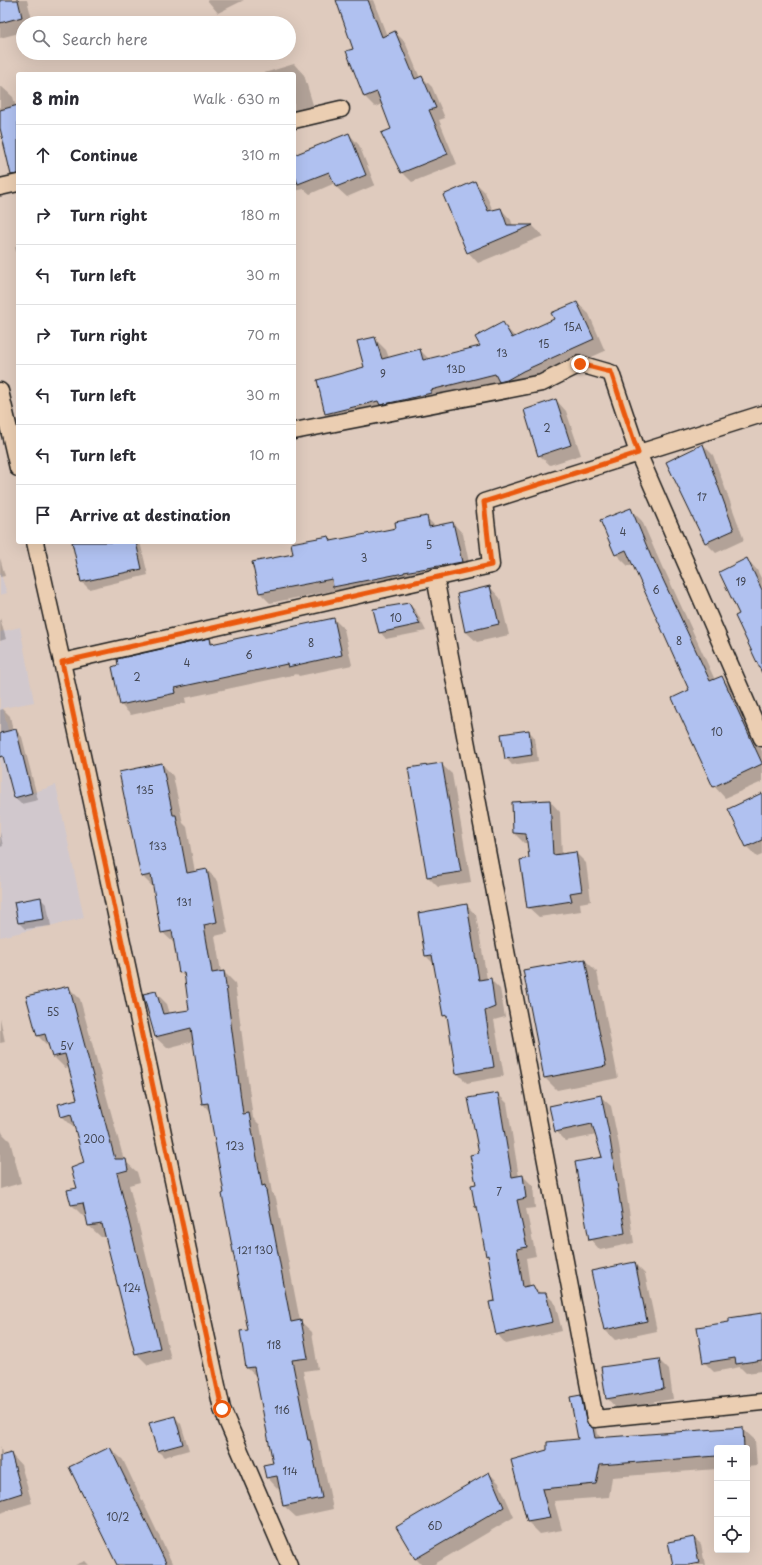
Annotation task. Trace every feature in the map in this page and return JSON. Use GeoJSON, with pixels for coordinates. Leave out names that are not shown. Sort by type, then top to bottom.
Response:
{"type":"FeatureCollection","features":[{"type":"Feature","properties":{"kind":"street"},"geometry":{"type":"LineString","coordinates":[[296,120],[341,109]]}},
{"type":"Feature","properties":{"kind":"street"},"geometry":{"type":"LineString","coordinates":[[0,187],[16,183]]}},
{"type":"Feature","properties":{"kind":"street"},"geometry":{"type":"LineString","coordinates":[[296,431],[542,383],[580,364],[611,372],[638,453],[762,738]]}},
{"type":"Feature","properties":{"kind":"street"},"geometry":{"type":"LineString","coordinates":[[0,392],[16,460]]}},
{"type":"Feature","properties":{"kind":"street"},"geometry":{"type":"LineString","coordinates":[[62,662],[491,565],[484,502],[762,414]]}},
{"type":"Feature","properties":{"kind":"street"},"geometry":{"type":"LineString","coordinates":[[35,544],[222,1409],[289,1565]]}},
{"type":"Feature","properties":{"kind":"street"},"geometry":{"type":"LineString","coordinates":[[435,577],[595,1420],[762,1402]]}},
{"type":"Feature","properties":{"kind":"shaded area"},"geometry":{"type":"Polygon","coordinates":[[[0,572],[7,593],[0,595],[0,572]]]}},
{"type":"Feature","properties":{"kind":"shaded area"},"geometry":{"type":"Polygon","coordinates":[[[20,627],[34,702],[3,708],[8,730],[16,729],[32,793],[56,785],[84,918],[0,937],[0,632],[20,627]]]}},
{"type":"Feature","properties":{"kind":"building"},"geometry":{"type":"Polygon","coordinates":[[[0,0],[18,0],[22,16],[16,16],[16,19],[0,23],[0,0]]]}},
{"type":"Feature","properties":{"kind":"building"},"geometry":{"type":"Polygon","coordinates":[[[336,0],[368,0],[382,37],[395,31],[415,79],[422,76],[436,108],[429,110],[448,154],[401,173],[381,133],[391,129],[377,92],[364,97],[346,51],[353,49],[336,0]]]}},
{"type":"Feature","properties":{"kind":"building"},"geometry":{"type":"Polygon","coordinates":[[[16,106],[16,174],[11,175],[0,128],[0,110],[16,106]]]}},
{"type":"Feature","properties":{"kind":"building"},"geometry":{"type":"Polygon","coordinates":[[[349,133],[366,175],[336,187],[329,172],[298,184],[296,178],[296,154],[349,133]]]}},
{"type":"Feature","properties":{"kind":"building"},"geometry":{"type":"Polygon","coordinates":[[[475,181],[488,211],[501,208],[507,225],[533,225],[467,253],[443,195],[475,181]]]}},
{"type":"Feature","properties":{"kind":"building"},"geometry":{"type":"Polygon","coordinates":[[[577,302],[594,339],[523,371],[507,380],[499,382],[495,374],[431,390],[431,393],[403,400],[380,405],[378,401],[325,414],[317,380],[364,367],[357,341],[375,337],[382,359],[420,349],[423,360],[480,346],[475,337],[503,322],[512,338],[554,319],[551,313],[577,302]]]}},
{"type":"Feature","properties":{"kind":"building"},"geometry":{"type":"Polygon","coordinates":[[[556,399],[571,445],[538,456],[524,410],[556,399]]]}},
{"type":"Feature","properties":{"kind":"building"},"geometry":{"type":"Polygon","coordinates":[[[703,444],[734,530],[705,543],[666,462],[703,444]]]}},
{"type":"Feature","properties":{"kind":"building"},"geometry":{"type":"Polygon","coordinates":[[[631,508],[652,559],[653,558],[710,681],[722,676],[762,763],[713,787],[672,698],[689,690],[626,550],[615,555],[600,520],[631,508]]]}},
{"type":"Feature","properties":{"kind":"building"},"geometry":{"type":"Polygon","coordinates":[[[427,516],[429,527],[453,522],[462,562],[404,572],[333,587],[332,579],[259,593],[252,562],[293,554],[291,544],[296,544],[296,542],[329,536],[331,541],[396,528],[395,522],[427,516]]]}},
{"type":"Feature","properties":{"kind":"building"},"geometry":{"type":"Polygon","coordinates":[[[72,544],[136,544],[142,569],[81,582],[72,544]]]}},
{"type":"Feature","properties":{"kind":"building"},"geometry":{"type":"Polygon","coordinates":[[[747,558],[762,590],[762,673],[735,616],[739,614],[719,572],[747,558]]]}},
{"type":"Feature","properties":{"kind":"building"},"geometry":{"type":"Polygon","coordinates":[[[490,586],[499,624],[465,632],[457,594],[490,586]]]}},
{"type":"Feature","properties":{"kind":"building"},"geometry":{"type":"Polygon","coordinates":[[[409,603],[420,624],[379,633],[373,609],[409,603]]]}},
{"type":"Feature","properties":{"kind":"building"},"geometry":{"type":"Polygon","coordinates":[[[334,618],[342,655],[288,667],[287,664],[175,688],[176,693],[120,705],[112,667],[118,665],[117,659],[210,638],[211,644],[334,618]]]}},
{"type":"Feature","properties":{"kind":"building"},"geometry":{"type":"Polygon","coordinates":[[[16,729],[32,793],[14,798],[3,756],[0,757],[0,733],[16,729]]]}},
{"type":"Feature","properties":{"kind":"building"},"geometry":{"type":"Polygon","coordinates":[[[529,730],[532,755],[505,759],[501,734],[529,730]]]}},
{"type":"Feature","properties":{"kind":"building"},"geometry":{"type":"Polygon","coordinates":[[[162,763],[173,815],[176,815],[187,873],[207,869],[217,922],[204,925],[212,973],[224,971],[243,1114],[249,1113],[262,1186],[265,1185],[291,1322],[301,1320],[308,1358],[292,1360],[308,1440],[310,1440],[322,1498],[283,1506],[277,1476],[266,1478],[263,1465],[273,1463],[254,1367],[246,1368],[240,1331],[248,1330],[222,1194],[224,1193],[208,1103],[202,1104],[191,1028],[155,1037],[143,994],[156,991],[163,1014],[189,1010],[184,972],[179,973],[172,931],[161,933],[151,875],[141,877],[119,772],[162,763]]]}},
{"type":"Feature","properties":{"kind":"building"},"geometry":{"type":"Polygon","coordinates":[[[442,763],[461,872],[427,877],[408,768],[442,763]]]}},
{"type":"Feature","properties":{"kind":"building"},"geometry":{"type":"Polygon","coordinates":[[[762,793],[762,840],[746,847],[728,809],[762,793]]]}},
{"type":"Feature","properties":{"kind":"building"},"geometry":{"type":"Polygon","coordinates":[[[550,800],[553,855],[576,852],[582,891],[570,893],[572,901],[527,908],[520,860],[529,858],[526,834],[513,833],[512,802],[550,800]]]}},
{"type":"Feature","properties":{"kind":"building"},"geometry":{"type":"Polygon","coordinates":[[[41,897],[44,919],[18,923],[14,902],[41,897]]]}},
{"type":"Feature","properties":{"kind":"building"},"geometry":{"type":"Polygon","coordinates":[[[467,904],[479,980],[491,978],[495,1007],[485,1011],[494,1067],[456,1074],[447,1015],[443,1016],[432,955],[425,956],[418,913],[467,904]]]}},
{"type":"Feature","properties":{"kind":"building"},"geometry":{"type":"Polygon","coordinates":[[[585,959],[606,1066],[544,1078],[523,970],[585,959]]]}},
{"type":"Feature","properties":{"kind":"building"},"geometry":{"type":"Polygon","coordinates":[[[69,986],[115,1159],[126,1159],[128,1170],[117,1173],[160,1348],[135,1354],[102,1224],[88,1226],[83,1203],[71,1205],[67,1190],[77,1188],[71,1168],[84,1163],[71,1114],[61,1117],[58,1104],[77,1099],[65,1054],[52,1057],[45,1034],[37,1036],[26,996],[69,986]]]}},
{"type":"Feature","properties":{"kind":"building"},"geometry":{"type":"Polygon","coordinates":[[[498,1093],[512,1177],[523,1175],[526,1198],[517,1200],[527,1247],[517,1249],[523,1287],[533,1285],[537,1293],[546,1293],[553,1322],[496,1335],[489,1302],[495,1301],[488,1255],[486,1256],[477,1207],[475,1207],[471,1185],[476,1184],[470,1155],[479,1153],[468,1098],[498,1093]]]}},
{"type":"Feature","properties":{"kind":"building"},"geometry":{"type":"Polygon","coordinates":[[[601,1095],[609,1133],[625,1233],[589,1240],[575,1162],[602,1157],[592,1124],[555,1132],[549,1106],[601,1095]]]}},
{"type":"Feature","properties":{"kind":"building"},"geometry":{"type":"Polygon","coordinates":[[[635,1262],[647,1321],[604,1330],[591,1271],[635,1262]]]}},
{"type":"Feature","properties":{"kind":"building"},"geometry":{"type":"Polygon","coordinates":[[[762,1313],[762,1360],[736,1364],[735,1358],[703,1363],[697,1327],[729,1322],[729,1318],[762,1313]]]}},
{"type":"Feature","properties":{"kind":"building"},"geometry":{"type":"Polygon","coordinates":[[[659,1359],[664,1389],[606,1399],[601,1367],[659,1359]]]}},
{"type":"Feature","properties":{"kind":"building"},"geometry":{"type":"Polygon","coordinates":[[[581,1395],[586,1421],[588,1425],[593,1428],[595,1438],[743,1427],[744,1445],[714,1445],[714,1456],[600,1465],[596,1484],[542,1489],[550,1518],[527,1522],[511,1460],[547,1450],[547,1442],[578,1439],[570,1397],[581,1395]]]}},
{"type":"Feature","properties":{"kind":"building"},"geometry":{"type":"Polygon","coordinates":[[[175,1416],[183,1444],[157,1451],[149,1423],[175,1416]]]}},
{"type":"Feature","properties":{"kind":"building"},"geometry":{"type":"Polygon","coordinates":[[[110,1447],[167,1565],[117,1565],[69,1467],[110,1447]]]}},
{"type":"Feature","properties":{"kind":"building"},"geometry":{"type":"Polygon","coordinates":[[[11,1453],[22,1493],[0,1500],[0,1456],[11,1453]]]}},
{"type":"Feature","properties":{"kind":"building"},"geometry":{"type":"Polygon","coordinates":[[[489,1472],[504,1507],[415,1559],[396,1527],[489,1472]]]}},
{"type":"Feature","properties":{"kind":"building"},"geometry":{"type":"Polygon","coordinates":[[[694,1537],[699,1563],[689,1565],[673,1565],[668,1542],[694,1537]]]}},
{"type":"Feature","properties":{"kind":"route"},"geometry":{"type":"LineString","coordinates":[[222,1409],[62,662],[491,565],[484,502],[638,453],[611,372],[580,364]]}}]}
